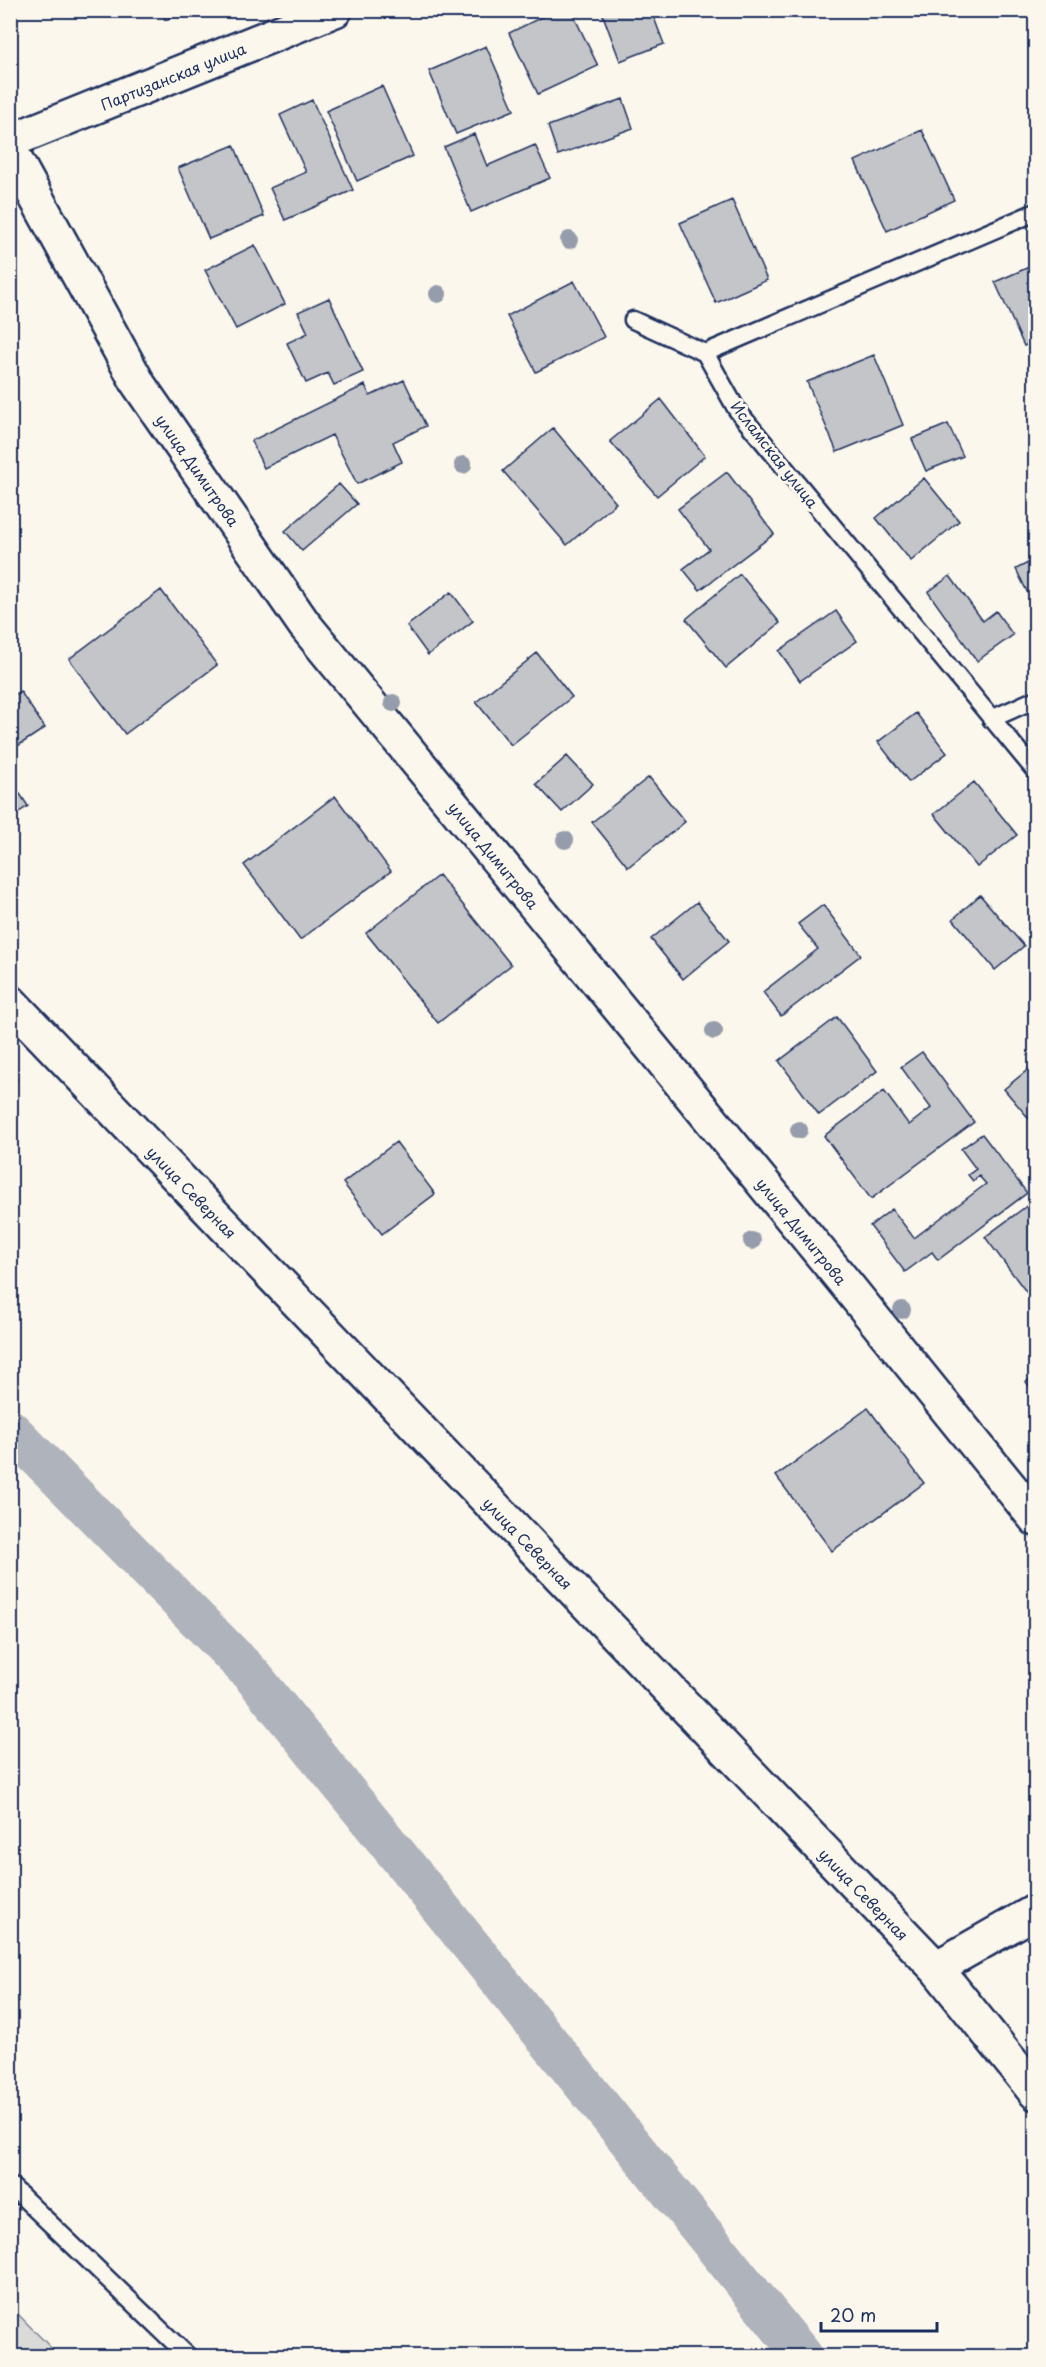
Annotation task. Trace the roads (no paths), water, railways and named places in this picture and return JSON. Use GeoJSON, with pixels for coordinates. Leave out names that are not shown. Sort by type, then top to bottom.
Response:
{"type":"FeatureCollection","features":[{"type":"Feature","properties":{"kind":"street","name":"Партизанская улица"},"geometry":{"type":"LineString","coordinates":[[10,141],[334,10]]}},
{"type":"Feature","properties":{"kind":"street","name":"улица Димитрова"},"geometry":{"type":"LineString","coordinates":[[10,150],[139,385],[304,624],[825,1259],[1035,1519]]}},
{"type":"Feature","properties":{"kind":"street","name":"улица Северная"},"geometry":{"type":"LineString","coordinates":[[10,1002],[936,1968],[1035,2093]]}},
{"type":"Feature","properties":{"kind":"street"},"geometry":{"type":"LineString","coordinates":[[936,1968],[1035,1911]]}},
{"type":"Feature","properties":{"kind":"lane"},"geometry":{"type":"LineString","coordinates":[[633,320],[705,353],[1035,212]]}},
{"type":"Feature","properties":{"kind":"lane","name":"Исламская улица"},"geometry":{"type":"LineString","coordinates":[[705,353],[737,410],[1035,772]]}},
{"type":"Feature","properties":{"kind":"lane"},"geometry":{"type":"LineString","coordinates":[[992,719],[1035,699]]}},
{"type":"Feature","properties":{"kind":"lane"},"geometry":{"type":"LineString","coordinates":[[10,2185],[188,2356]]}},
{"type":"Feature","properties":{"kind":"waterway"},"geometry":{"type":"LineString","coordinates":[[10,1429],[252,1675],[803,2356]]}}]}
